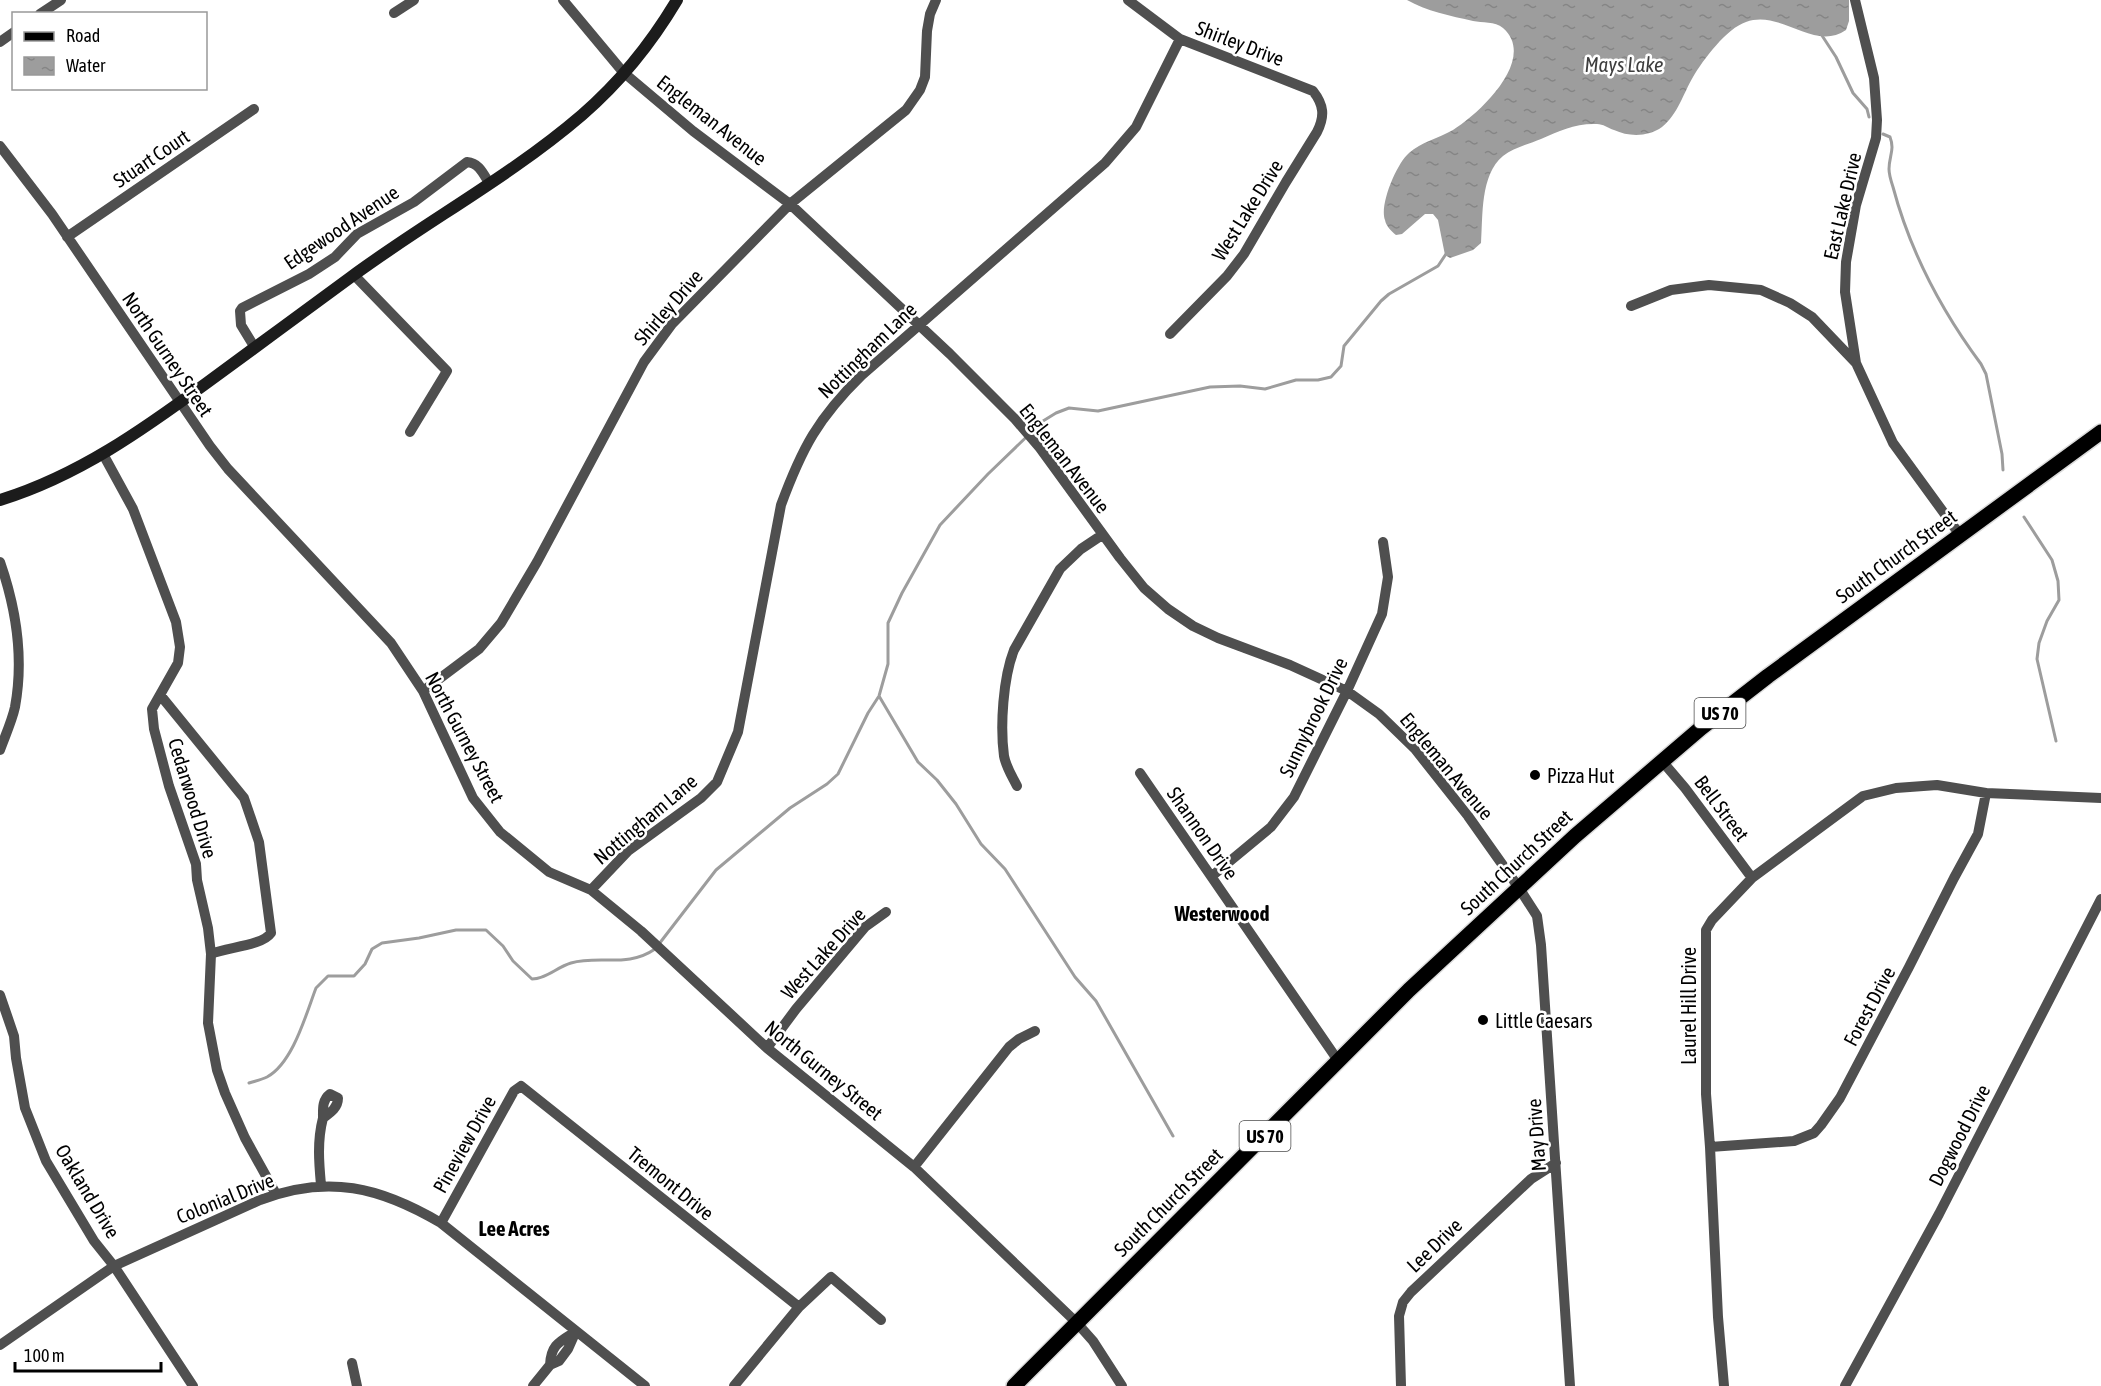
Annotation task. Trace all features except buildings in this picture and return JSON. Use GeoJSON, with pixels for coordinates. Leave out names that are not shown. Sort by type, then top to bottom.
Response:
{"type":"FeatureCollection","features":[{"type":"Feature","properties":{"kind":"main road","name":"South Church Street"},"geometry":{"type":"LineString","coordinates":[[1014,1386],[1409,990],[1575,836],[1701,728],[1810,644],[2101,432]]}},
{"type":"Feature","properties":{"kind":"street"},"geometry":{"type":"LineString","coordinates":[[43,12],[61,0]]}},
{"type":"Feature","properties":{"kind":"street"},"geometry":{"type":"LineString","coordinates":[[394,13],[414,0]]}},
{"type":"Feature","properties":{"kind":"street","name":"Engleman Avenue"},"geometry":{"type":"LineString","coordinates":[[563,0],[623,72],[693,131],[790,204],[1028,433],[1102,536],[1144,588],[1168,609],[1193,626],[1347,691],[1379,714],[1415,749],[1468,816],[1519,888]]}},
{"type":"Feature","properties":{"kind":"street"},"geometry":{"type":"LineString","coordinates":[[0,500],[61,476],[103,454],[160,418],[354,275],[550,140],[579,117],[623,72],[651,38],[677,0]]}},
{"type":"Feature","properties":{"kind":"street","name":"Shirley Drive"},"geometry":{"type":"LineString","coordinates":[[423,691],[479,649],[501,623],[536,565],[644,362],[672,324],[790,204],[906,110],[920,90],[925,77],[927,31],[936,0]]}},
{"type":"Feature","properties":{"kind":"street","name":"Shirley Drive"},"geometry":{"type":"LineString","coordinates":[[1128,0],[1180,39],[1313,91]]}},
{"type":"Feature","properties":{"kind":"street","name":"East Lake Drive"},"geometry":{"type":"LineString","coordinates":[[1855,0],[1874,78],[1877,120],[1876,138],[1856,206],[1846,262],[1845,292],[1856,363],[1893,443],[1960,535]]}},
{"type":"Feature","properties":{"kind":"street","name":"Nottingham Lane"},"geometry":{"type":"LineString","coordinates":[[591,890],[628,851],[701,798],[717,782],[738,732],[781,505],[794,470],[811,436],[831,407],[862,375],[918,325],[1002,255],[1105,163],[1136,127],[1180,39]]}},
{"type":"Feature","properties":{"kind":"street","name":"West Lake Drive"},"geometry":{"type":"LineString","coordinates":[[1170,334],[1227,276],[1244,254],[1317,132],[1321,124],[1323,107],[1313,91]]}},
{"type":"Feature","properties":{"kind":"street","name":"Stuart Court"},"geometry":{"type":"LineString","coordinates":[[67,237],[254,109]]}},
{"type":"Feature","properties":{"kind":"street","name":"North Gurney Street"},"geometry":{"type":"LineString","coordinates":[[0,146],[67,237],[179,403],[228,469],[391,643],[423,691],[463,780],[500,832],[549,872],[591,890],[641,931],[767,1048],[914,1167],[1077,1323],[1093,1341],[1122,1386]]}},
{"type":"Feature","properties":{"kind":"street","name":"Edgewood Avenue"},"geometry":{"type":"LineString","coordinates":[[255,348],[241,325],[240,311],[242,308],[309,274],[335,257],[357,234],[414,202],[467,162],[479,166],[489,183]]}},
{"type":"Feature","properties":{"kind":"street"},"geometry":{"type":"LineString","coordinates":[[354,275],[447,371],[410,432]]}},
{"type":"Feature","properties":{"kind":"street"},"geometry":{"type":"LineString","coordinates":[[1631,306],[1671,290],[1691,287],[1709,285],[1761,290],[1790,303],[1812,317],[1856,363]]}},
{"type":"Feature","properties":{"kind":"street","name":"Cedarwood Drive"},"geometry":{"type":"LineString","coordinates":[[103,454],[132,509],[176,622],[180,647],[178,663],[152,709],[154,729],[169,786],[196,864],[196,880],[208,928],[211,954],[208,1023],[217,1070],[245,1138],[276,1194]]}},
{"type":"Feature","properties":{"kind":"street"},"geometry":{"type":"LineString","coordinates":[[1017,786],[1004,756],[1005,686],[1009,663],[1060,568],[1081,549],[1102,536]]}},
{"type":"Feature","properties":{"kind":"street","name":"Sunnybrook Drive"},"geometry":{"type":"LineString","coordinates":[[1212,876],[1271,828],[1294,797],[1347,691],[1382,614],[1388,577],[1383,542]]}},
{"type":"Feature","properties":{"kind":"street"},"geometry":{"type":"LineString","coordinates":[[0,562],[13,608],[20,664],[14,708],[0,750]]}},
{"type":"Feature","properties":{"kind":"street"},"geometry":{"type":"LineString","coordinates":[[161,696],[244,798],[259,842],[271,933],[268,938],[259,942],[211,954]]}},
{"type":"Feature","properties":{"kind":"street","name":"Bell Street"},"geometry":{"type":"LineString","coordinates":[[1662,761],[1752,878]]}},
{"type":"Feature","properties":{"kind":"street","name":"Shannon Drive"},"geometry":{"type":"LineString","coordinates":[[1140,773],[1339,1062]]}},
{"type":"Feature","properties":{"kind":"street","name":"Laurel Hill Drive"},"geometry":{"type":"LineString","coordinates":[[1724,1386],[1712,1227],[1706,1094],[1706,930],[1718,913],[1752,878],[1863,796],[1876,791],[1937,785],[1986,793],[2101,798]]}},
{"type":"Feature","properties":{"kind":"street","name":"Forest Drive"},"geometry":{"type":"LineString","coordinates":[[1710,1148],[1794,1141],[1814,1133],[1821,1125],[1840,1098],[1978,834],[1986,793]]}},
{"type":"Feature","properties":{"kind":"street","name":"May Drive"},"geometry":{"type":"LineString","coordinates":[[1519,888],[1537,916],[1541,945],[1570,1386]]}},
{"type":"Feature","properties":{"kind":"street","name":"Dogwood Drive"},"geometry":{"type":"LineString","coordinates":[[1845,1386],[1939,1214],[2101,899]]}},
{"type":"Feature","properties":{"kind":"street","name":"West Lake Drive"},"geometry":{"type":"LineString","coordinates":[[767,1048],[796,1009],[865,927],[886,912]]}},
{"type":"Feature","properties":{"kind":"street","name":"Oakland Drive"},"geometry":{"type":"LineString","coordinates":[[0,994],[14,1036],[25,1108],[46,1161],[94,1241],[114,1266],[193,1386]]}},
{"type":"Feature","properties":{"kind":"street"},"geometry":{"type":"LineString","coordinates":[[914,1167],[1009,1047],[1018,1039],[1035,1031]]}},
{"type":"Feature","properties":{"kind":"street","name":"Pineview Drive"},"geometry":{"type":"LineString","coordinates":[[441,1222],[514,1091],[521,1086]]}},
{"type":"Feature","properties":{"kind":"street","name":"Tremont Drive"},"geometry":{"type":"LineString","coordinates":[[521,1086],[799,1307]]}},
{"type":"Feature","properties":{"kind":"street"},"geometry":{"type":"LineString","coordinates":[[321,1185],[318,1155],[322,1118]]}},
{"type":"Feature","properties":{"kind":"street","name":"Lee Drive"},"geometry":{"type":"LineString","coordinates":[[1401,1386],[1399,1316],[1403,1302],[1531,1179],[1556,1163]]}},
{"type":"Feature","properties":{"kind":"street","name":"Colonial Drive"},"geometry":{"type":"LineString","coordinates":[[0,1345],[114,1266],[276,1194],[321,1185],[359,1188],[385,1195],[412,1206],[441,1222],[645,1386]]}},
{"type":"Feature","properties":{"kind":"street"},"geometry":{"type":"LineString","coordinates":[[734,1386],[799,1307],[831,1277],[881,1320]]}},
{"type":"Feature","properties":{"kind":"street"},"geometry":{"type":"LineString","coordinates":[[533,1386],[550,1365],[559,1361],[568,1349],[576,1331]]}},
{"type":"Feature","properties":{"kind":"street"},"geometry":{"type":"LineString","coordinates":[[352,1363],[357,1386]]}},
{"type":"Feature","properties":{"kind":"water","name":"Mays Lake"},"geometry":{"type":"Polygon","coordinates":[[[1407,0],[1849,0],[1849,21],[1846,30],[1834,35],[1822,36],[1772,21],[1746,22],[1731,31],[1709,54],[1693,77],[1668,122],[1657,130],[1632,135],[1599,124],[1575,126],[1507,153],[1496,164],[1486,185],[1481,243],[1473,250],[1450,258],[1445,255],[1438,220],[1433,214],[1425,214],[1402,234],[1396,235],[1392,232],[1386,224],[1384,213],[1387,195],[1399,166],[1409,153],[1464,122],[1477,112],[1501,85],[1514,55],[1512,41],[1503,28],[1496,24],[1439,13],[1407,0]]]}},
{"type":"Feature","properties":{"kind":"waterway"},"geometry":{"type":"LineString","coordinates":[[1821,34],[1836,57],[1853,93],[1867,109],[1869,117]]}},
{"type":"Feature","properties":{"kind":"waterway"},"geometry":{"type":"LineString","coordinates":[[1883,134],[1890,137],[1892,149],[1890,178],[1908,234],[1940,301],[1986,374],[2002,454],[2003,470]]}},
{"type":"Feature","properties":{"kind":"waterway"},"geometry":{"type":"LineString","coordinates":[[659,944],[716,870],[790,808],[827,784],[838,774],[868,713],[879,696],[888,664],[888,623],[940,525],[1043,421],[1069,408],[1098,411],[1210,387],[1240,386],[1265,389],[1296,380],[1318,380],[1331,377],[1341,366],[1344,346],[1381,301],[1438,266],[1446,254]]}},
{"type":"Feature","properties":{"kind":"waterway"},"geometry":{"type":"LineString","coordinates":[[2024,517],[2052,560],[2058,581],[2059,600],[2047,621],[2039,643],[2037,659],[2056,741]]}},
{"type":"Feature","properties":{"kind":"waterway"},"geometry":{"type":"LineString","coordinates":[[879,696],[918,762],[937,780],[956,804],[981,844],[1005,869],[1075,977],[1096,1001],[1173,1136]]}},
{"type":"Feature","properties":{"kind":"waterway"},"geometry":{"type":"LineString","coordinates":[[249,1083],[267,1077],[284,1061],[298,1037],[316,988],[328,976],[354,976],[365,964],[372,949],[382,943],[456,930],[486,930],[532,979],[542,977],[571,963],[592,960],[624,960],[645,955],[655,949]]}},
{"type":"Feature","properties":{"kind":"place","name":"Pizza Hut"},"geometry":{"type":"Point","coordinates":[1535,775]}},
{"type":"Feature","properties":{"kind":"place","name":"Little Caesars"},"geometry":{"type":"Point","coordinates":[1483,1020]}},
{"type":"Feature","properties":{"kind":"district","name":"Westerwood"},"geometry":{"type":"Point","coordinates":[1222,913]}},
{"type":"Feature","properties":{"kind":"district","name":"Lee Acres"},"geometry":{"type":"Point","coordinates":[514,1228]}}]}
